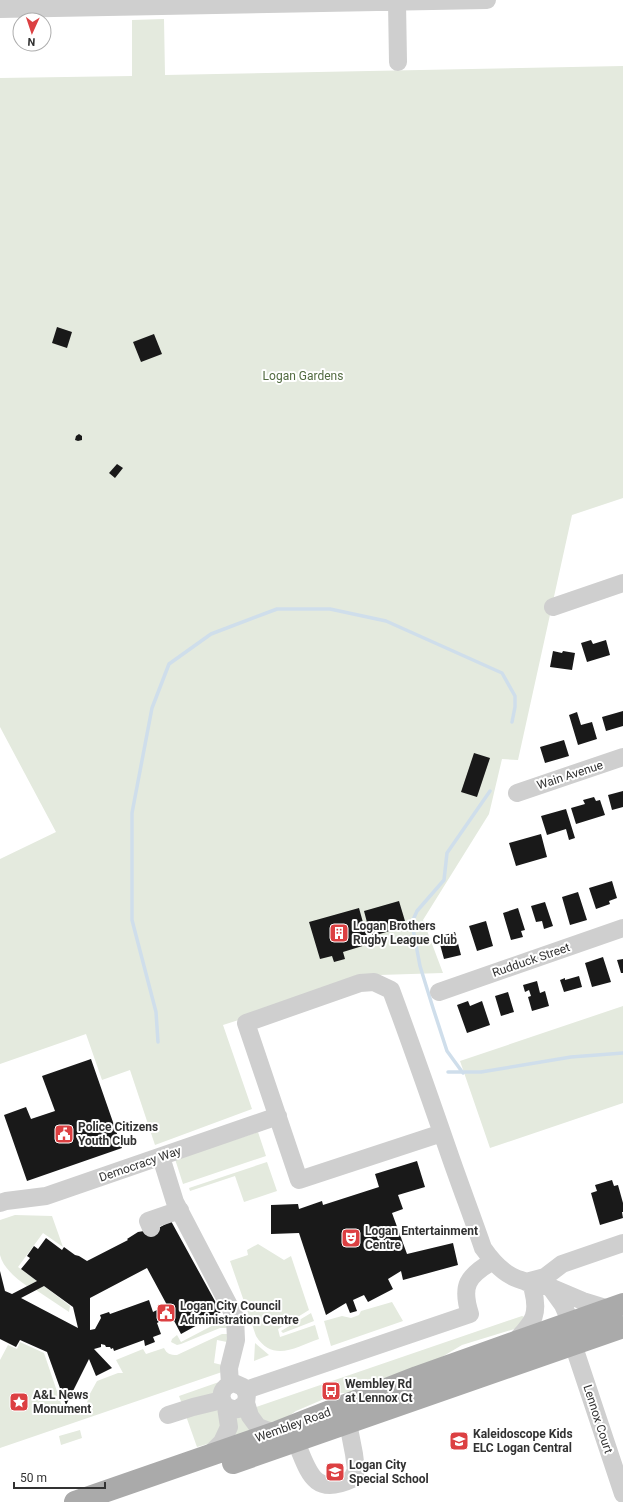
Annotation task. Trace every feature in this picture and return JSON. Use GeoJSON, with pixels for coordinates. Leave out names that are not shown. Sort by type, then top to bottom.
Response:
{"type":"FeatureCollection","features":[{"type":"Feature","properties":{"kind":"main road","name":"Wembley Road"},"geometry":{"type":"LineString","coordinates":[[116,1502],[296,1442],[348,1423],[568,1331],[616,1307]]}},
{"type":"Feature","properties":{"kind":"main road","name":"Wembley Road"},"geometry":{"type":"LineString","coordinates":[[75,1502],[274,1432],[514,1343],[568,1331],[623,1327]]}},
{"type":"Feature","properties":{"kind":"street"},"geometry":{"type":"LineString","coordinates":[[0,9],[146,7],[347,1],[397,2],[487,0]]}},
{"type":"Feature","properties":{"kind":"street"},"geometry":{"type":"LineString","coordinates":[[397,2],[398,62]]}},
{"type":"Feature","properties":{"kind":"street"},"geometry":{"type":"LineString","coordinates":[[553,607],[623,583]]}},
{"type":"Feature","properties":{"kind":"street","name":"Wain Avenue"},"geometry":{"type":"LineString","coordinates":[[517,793],[623,757]]}},
{"type":"Feature","properties":{"kind":"street","name":"Rudduck Street"},"geometry":{"type":"LineString","coordinates":[[439,992],[623,928]]}},
{"type":"Feature","properties":{"kind":"street"},"geometry":{"type":"LineString","coordinates":[[442,1133],[299,1180],[246,1023],[360,983],[374,982],[391,990],[442,1133],[483,1248],[493,1261],[504,1271],[536,1287],[583,1301],[616,1307]]}},
{"type":"Feature","properties":{"kind":"street","name":"Democracy Way"},"geometry":{"type":"LineString","coordinates":[[0,1203],[46,1196],[278,1116]]}},
{"type":"Feature","properties":{"kind":"street"},"geometry":{"type":"LineString","coordinates":[[161,1157],[175,1202],[235,1317],[236,1340],[229,1368],[234,1397],[229,1427],[222,1442],[209,1455]]}},
{"type":"Feature","properties":{"kind":"street"},"geometry":{"type":"LineString","coordinates":[[151,1228],[148,1221],[180,1210]]}},
{"type":"Feature","properties":{"kind":"street"},"geometry":{"type":"LineString","coordinates":[[514,1343],[533,1319],[536,1311],[536,1287],[545,1277],[562,1264],[623,1244]]}},
{"type":"Feature","properties":{"kind":"street"},"geometry":{"type":"LineString","coordinates":[[168,1415],[234,1397],[470,1314],[465,1294],[467,1285],[471,1277],[482,1267],[493,1261]]}},
{"type":"Feature","properties":{"kind":"street","name":"Lennox Court"},"geometry":{"type":"LineString","coordinates":[[536,1287],[568,1331],[623,1494]]}},
{"type":"Feature","properties":{"kind":"street"},"geometry":{"type":"LineString","coordinates":[[234,1397],[258,1427],[274,1432]]}},
{"type":"Feature","properties":{"kind":"street"},"geometry":{"type":"LineString","coordinates":[[296,1442],[308,1470],[318,1483],[326,1486],[340,1484],[352,1479],[356,1470],[348,1423]]}},
{"type":"Feature","properties":{"kind":"green space","name":"Logan Gardens"},"geometry":{"type":"Polygon","coordinates":[[[164,19],[165,75],[623,66],[623,498],[572,515],[518,760],[502,759],[489,814],[423,920],[443,973],[379,975],[223,1025],[252,1109],[155,1145],[130,1070],[102,1080],[86,1034],[0,1064],[0,859],[56,832],[0,727],[0,78],[132,76],[132,20],[164,19]]]}},
{"type":"Feature","properties":{"kind":"green space"},"geometry":{"type":"Polygon","coordinates":[[[623,1006],[623,1103],[490,1148],[460,1061],[623,1006]]]}},
{"type":"Feature","properties":{"kind":"green space"},"geometry":{"type":"Polygon","coordinates":[[[258,1132],[266,1156],[183,1184],[175,1159],[258,1132]]]}},
{"type":"Feature","properties":{"kind":"green space"},"geometry":{"type":"Polygon","coordinates":[[[267,1162],[277,1191],[244,1202],[235,1176],[190,1191],[189,1188],[267,1162]]]}},
{"type":"Feature","properties":{"kind":"green space"},"geometry":{"type":"Polygon","coordinates":[[[15,1215],[52,1216],[63,1247],[43,1233],[18,1267],[37,1281],[27,1286],[7,1269],[0,1255],[0,1220],[15,1215]]]}},
{"type":"Feature","properties":{"kind":"green space"},"geometry":{"type":"Polygon","coordinates":[[[258,1244],[284,1260],[291,1256],[309,1310],[278,1329],[280,1337],[315,1325],[319,1339],[293,1349],[277,1351],[270,1349],[263,1344],[256,1336],[230,1261],[248,1255],[247,1250],[258,1244]]]}},
{"type":"Feature","properties":{"kind":"green space"},"geometry":{"type":"Polygon","coordinates":[[[44,1286],[70,1306],[69,1312],[36,1290],[44,1286]]]}},
{"type":"Feature","properties":{"kind":"green space"},"geometry":{"type":"Polygon","coordinates":[[[392,1302],[403,1321],[331,1346],[324,1321],[342,1316],[351,1318],[359,1315],[361,1311],[392,1302]]]}},
{"type":"Feature","properties":{"kind":"green space"},"geometry":{"type":"Polygon","coordinates":[[[311,1313],[314,1321],[283,1333],[281,1331],[311,1313]]]}},
{"type":"Feature","properties":{"kind":"green space"},"geometry":{"type":"Polygon","coordinates":[[[522,1316],[527,1318],[521,1327],[462,1345],[415,1373],[358,1393],[338,1393],[296,1411],[286,1418],[260,1425],[253,1408],[522,1316]]]}},
{"type":"Feature","properties":{"kind":"green space"},"geometry":{"type":"Polygon","coordinates":[[[225,1319],[228,1328],[220,1328],[177,1345],[171,1342],[177,1335],[181,1342],[225,1319]]]}},
{"type":"Feature","properties":{"kind":"green space"},"geometry":{"type":"Polygon","coordinates":[[[222,1334],[228,1334],[227,1342],[217,1340],[214,1363],[222,1365],[222,1372],[0,1448],[0,1360],[8,1345],[17,1349],[20,1342],[44,1353],[65,1415],[88,1407],[87,1399],[97,1381],[118,1373],[123,1373],[116,1360],[143,1349],[146,1354],[164,1348],[169,1354],[177,1355],[222,1334]]]}},
{"type":"Feature","properties":{"kind":"green space"},"geometry":{"type":"Polygon","coordinates":[[[255,1343],[269,1355],[254,1361],[255,1343]]]}},
{"type":"Feature","properties":{"kind":"green space"},"geometry":{"type":"Polygon","coordinates":[[[219,1382],[217,1391],[212,1394],[182,1404],[179,1396],[219,1382]]]}},
{"type":"Feature","properties":{"kind":"green space"},"geometry":{"type":"Polygon","coordinates":[[[214,1408],[221,1413],[225,1424],[214,1442],[197,1447],[186,1416],[214,1408]]]}},
{"type":"Feature","properties":{"kind":"green space"},"geometry":{"type":"Polygon","coordinates":[[[242,1412],[250,1431],[234,1437],[237,1422],[235,1415],[242,1412]]]}},
{"type":"Feature","properties":{"kind":"green space"},"geometry":{"type":"Polygon","coordinates":[[[80,1430],[82,1438],[61,1445],[59,1436],[80,1430]]]}},
{"type":"Feature","properties":{"kind":"building"},"geometry":{"type":"Polygon","coordinates":[[[57,327],[72,332],[67,348],[52,343],[57,327]]]}},
{"type":"Feature","properties":{"kind":"building"},"geometry":{"type":"Polygon","coordinates":[[[154,334],[162,354],[141,362],[133,342],[154,334]]]}},
{"type":"Feature","properties":{"kind":"building"},"geometry":{"type":"Polygon","coordinates":[[[79,434],[82,436],[82,440],[75,440],[76,436],[79,434]]]}},
{"type":"Feature","properties":{"kind":"building"},"geometry":{"type":"Polygon","coordinates":[[[117,464],[123,468],[115,478],[109,473],[117,464]]]}},
{"type":"Feature","properties":{"kind":"building"},"geometry":{"type":"Polygon","coordinates":[[[591,640],[593,644],[606,640],[610,655],[587,662],[581,643],[591,640]]]}},
{"type":"Feature","properties":{"kind":"building"},"geometry":{"type":"Polygon","coordinates":[[[553,651],[575,653],[572,670],[550,667],[553,651]]]}},
{"type":"Feature","properties":{"kind":"building"},"geometry":{"type":"Polygon","coordinates":[[[623,711],[623,726],[606,731],[602,717],[623,711]]]}},
{"type":"Feature","properties":{"kind":"building"},"geometry":{"type":"Polygon","coordinates":[[[577,712],[581,725],[592,722],[597,739],[578,745],[569,715],[577,712]]]}},
{"type":"Feature","properties":{"kind":"building"},"geometry":{"type":"Polygon","coordinates":[[[564,740],[569,756],[545,763],[540,747],[564,740]]]}},
{"type":"Feature","properties":{"kind":"building"},"geometry":{"type":"Polygon","coordinates":[[[474,753],[490,758],[477,797],[461,792],[474,753]]]}},
{"type":"Feature","properties":{"kind":"building"},"geometry":{"type":"Polygon","coordinates":[[[623,791],[623,807],[612,810],[608,795],[623,791]]]}},
{"type":"Feature","properties":{"kind":"building"},"geometry":{"type":"Polygon","coordinates":[[[594,797],[596,801],[600,800],[605,815],[576,824],[571,808],[585,804],[583,800],[594,797]]]}},
{"type":"Feature","properties":{"kind":"building"},"geometry":{"type":"Polygon","coordinates":[[[566,809],[575,838],[569,840],[566,829],[547,835],[541,816],[566,809]]]}},
{"type":"Feature","properties":{"kind":"building"},"geometry":{"type":"Polygon","coordinates":[[[541,834],[547,857],[516,866],[509,843],[541,834]]]}},
{"type":"Feature","properties":{"kind":"building"},"geometry":{"type":"Polygon","coordinates":[[[612,881],[617,898],[609,901],[610,904],[596,909],[589,888],[612,881]]]}},
{"type":"Feature","properties":{"kind":"building"},"geometry":{"type":"Polygon","coordinates":[[[578,892],[587,920],[570,925],[562,897],[578,892]]]}},
{"type":"Feature","properties":{"kind":"building"},"geometry":{"type":"Polygon","coordinates":[[[399,901],[405,921],[401,922],[403,927],[373,936],[371,930],[369,930],[364,911],[399,901]]]}},
{"type":"Feature","properties":{"kind":"building"},"geometry":{"type":"Polygon","coordinates":[[[545,902],[553,926],[544,929],[542,921],[536,922],[531,906],[545,902]]]}},
{"type":"Feature","properties":{"kind":"building","name":"Logan Brothers Rugby League Club"},"geometry":{"type":"Polygon","coordinates":[[[359,908],[369,944],[343,952],[345,959],[334,962],[332,956],[320,959],[309,922],[359,908]]]}},
{"type":"Feature","properties":{"kind":"building"},"geometry":{"type":"Polygon","coordinates":[[[518,908],[525,930],[521,931],[523,937],[511,940],[503,913],[518,908]]]}},
{"type":"Feature","properties":{"kind":"building"},"geometry":{"type":"Polygon","coordinates":[[[486,921],[493,946],[477,951],[469,926],[486,921]]]}},
{"type":"Feature","properties":{"kind":"building"},"geometry":{"type":"Polygon","coordinates":[[[455,932],[461,955],[444,959],[438,937],[455,932]]]}},
{"type":"Feature","properties":{"kind":"building"},"geometry":{"type":"Polygon","coordinates":[[[603,957],[611,982],[592,987],[585,963],[603,957]]]}},
{"type":"Feature","properties":{"kind":"building"},"geometry":{"type":"Polygon","coordinates":[[[623,959],[623,973],[621,973],[617,960],[623,959]]]}},
{"type":"Feature","properties":{"kind":"building"},"geometry":{"type":"Polygon","coordinates":[[[579,976],[582,987],[564,992],[560,980],[579,976]]]}},
{"type":"Feature","properties":{"kind":"building"},"geometry":{"type":"Polygon","coordinates":[[[537,981],[540,993],[545,991],[549,1006],[532,1011],[528,997],[531,996],[529,990],[525,992],[523,985],[537,981]]]}},
{"type":"Feature","properties":{"kind":"building"},"geometry":{"type":"Polygon","coordinates":[[[508,992],[514,1012],[501,1016],[495,996],[508,992]]]}},
{"type":"Feature","properties":{"kind":"building"},"geometry":{"type":"Polygon","coordinates":[[[468,1001],[470,1006],[482,1001],[490,1025],[467,1033],[457,1005],[468,1001]]]}},
{"type":"Feature","properties":{"kind":"building","name":"Police Citizens Youth Club"},"geometry":{"type":"Polygon","coordinates":[[[91,1059],[122,1148],[27,1181],[4,1115],[26,1107],[31,1119],[55,1111],[42,1076],[91,1059]]]}},
{"type":"Feature","properties":{"kind":"building","name":"Logan Entertainment Centre"},"geometry":{"type":"Polygon","coordinates":[[[417,1161],[425,1187],[398,1195],[403,1209],[392,1213],[407,1254],[453,1243],[458,1265],[403,1280],[401,1271],[388,1279],[393,1289],[368,1302],[364,1295],[353,1300],[357,1311],[350,1313],[346,1303],[326,1315],[299,1233],[271,1234],[271,1205],[298,1204],[299,1209],[322,1201],[323,1205],[379,1187],[375,1174],[417,1161]]]}},
{"type":"Feature","properties":{"kind":"building"},"geometry":{"type":"Polygon","coordinates":[[[612,1180],[614,1186],[618,1185],[623,1203],[623,1218],[600,1225],[591,1193],[597,1191],[595,1185],[612,1180]]]}},
{"type":"Feature","properties":{"kind":"building","name":"Logan City Council Administration Centre"},"geometry":{"type":"Polygon","coordinates":[[[171,1221],[221,1312],[181,1334],[171,1315],[157,1323],[161,1334],[153,1337],[155,1342],[145,1346],[144,1340],[114,1351],[113,1348],[111,1349],[110,1347],[106,1347],[105,1345],[101,1344],[101,1347],[94,1349],[112,1368],[96,1376],[89,1359],[66,1405],[47,1352],[20,1340],[16,1347],[0,1339],[0,1271],[5,1291],[12,1294],[37,1281],[21,1269],[30,1258],[27,1256],[34,1246],[38,1249],[46,1238],[62,1250],[64,1247],[87,1261],[128,1240],[127,1239],[138,1232],[144,1231],[146,1235],[171,1221]],[[147,1268],[90,1298],[90,1330],[95,1329],[101,1318],[100,1315],[109,1312],[110,1314],[149,1300],[153,1312],[167,1305],[147,1268]],[[44,1286],[21,1298],[78,1328],[73,1307],[44,1286]]]}},
{"type":"Feature","properties":{"kind":"waterway"},"geometry":{"type":"LineString","coordinates":[[158,1042],[156,1012],[132,920],[132,813],[152,708],[169,664],[211,634],[277,609],[330,609],[386,621],[502,673],[515,696],[515,707],[512,722]]}},
{"type":"Feature","properties":{"kind":"waterway"},"geometry":{"type":"LineString","coordinates":[[463,1073],[447,1051],[420,966],[413,929],[413,920],[417,911],[444,880],[447,853],[490,791]]}},
{"type":"Feature","properties":{"kind":"waterway"},"geometry":{"type":"LineString","coordinates":[[448,1072],[481,1072],[571,1057],[623,1053]]}},
{"type":"Feature","properties":{"kind":"place","name":"Logan Brothers Rugby League Club"},"geometry":{"type":"Point","coordinates":[339,933]}},
{"type":"Feature","properties":{"kind":"place","name":"Police Citizens Youth Club"},"geometry":{"type":"Point","coordinates":[64,1134]}},
{"type":"Feature","properties":{"kind":"place","name":"Logan Entertainment Centre"},"geometry":{"type":"Point","coordinates":[351,1238]}},
{"type":"Feature","properties":{"kind":"place","name":"Logan City Council Administration Centre"},"geometry":{"type":"Point","coordinates":[166,1313]}},
{"type":"Feature","properties":{"kind":"place","name":"Wembley Rd at Lennox Ct"},"geometry":{"type":"Point","coordinates":[331,1391]}},
{"type":"Feature","properties":{"kind":"place","name":"A&L News Monument"},"geometry":{"type":"Point","coordinates":[19,1402]}},
{"type":"Feature","properties":{"kind":"place","name":"Kaleidoscope Kids ELC Logan Central"},"geometry":{"type":"Point","coordinates":[459,1441]}},
{"type":"Feature","properties":{"kind":"place","name":"Logan City Special School"},"geometry":{"type":"Point","coordinates":[335,1472]}}]}
